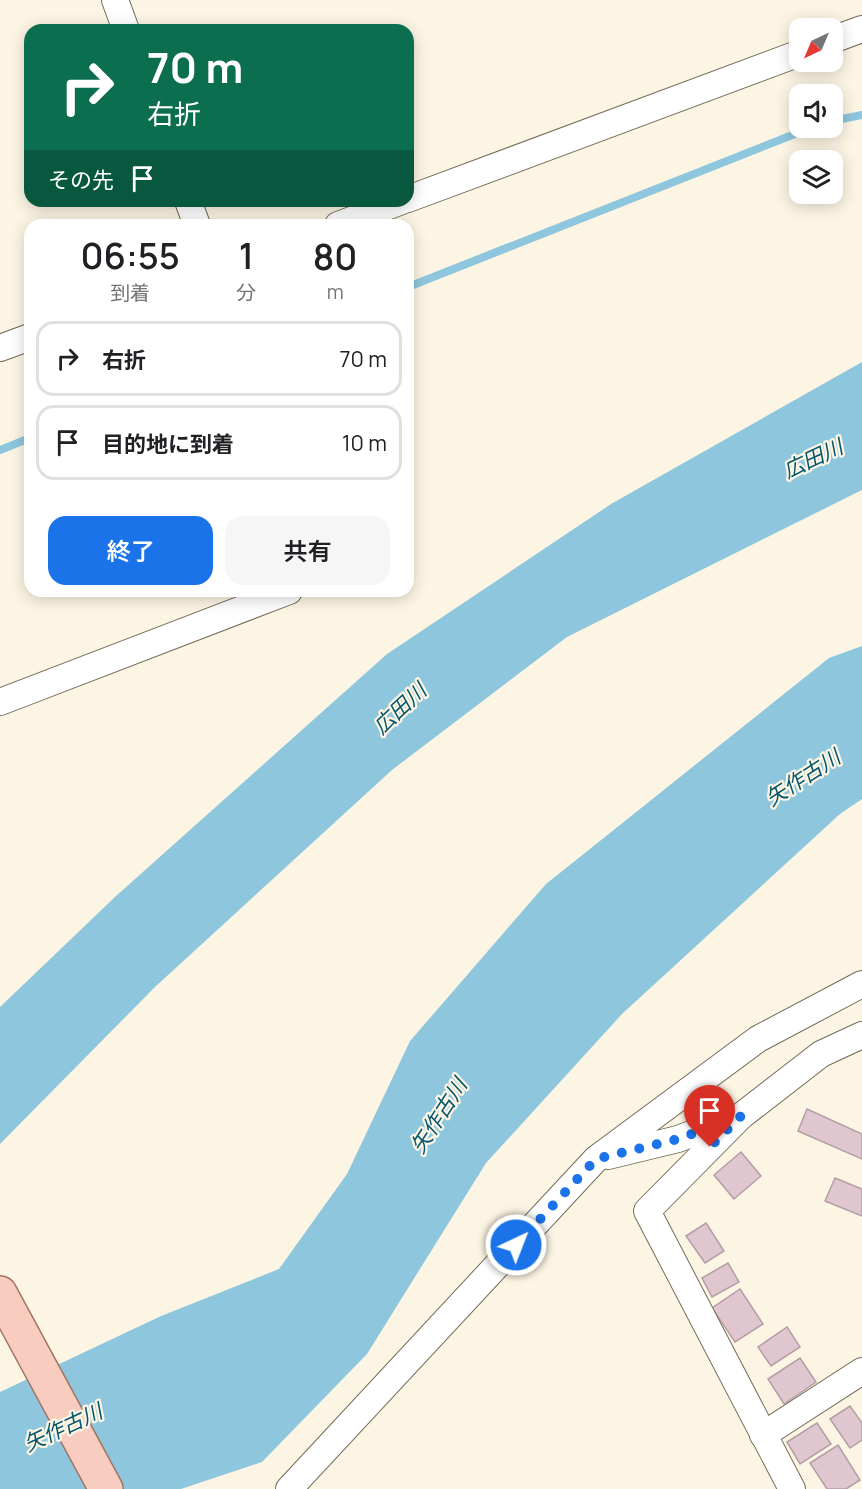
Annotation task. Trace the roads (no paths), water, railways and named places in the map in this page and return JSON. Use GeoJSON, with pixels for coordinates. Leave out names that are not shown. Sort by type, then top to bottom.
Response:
{"type":"FeatureCollection","features":[{"type":"Feature","properties":{"kind":"main road"},"geometry":{"type":"LineString","coordinates":[[0,1293],[106,1489]]}},
{"type":"Feature","properties":{"kind":"street"},"geometry":{"type":"LineString","coordinates":[[115,0],[124,24]]}},
{"type":"Feature","properties":{"kind":"street"},"geometry":{"type":"LineString","coordinates":[[843,36],[862,29]]}},
{"type":"Feature","properties":{"kind":"street"},"geometry":{"type":"LineString","coordinates":[[414,197],[789,57]]}},
{"type":"Feature","properties":{"kind":"street"},"geometry":{"type":"LineString","coordinates":[[354,219],[386,207]]}},
{"type":"Feature","properties":{"kind":"street"},"geometry":{"type":"LineString","coordinates":[[0,348],[24,339]]}},
{"type":"Feature","properties":{"kind":"street"},"geometry":{"type":"LineString","coordinates":[[0,702],[273,597]]}},
{"type":"Feature","properties":{"kind":"street"},"geometry":{"type":"LineString","coordinates":[[289,1489],[596,1159],[758,1039],[862,984]]}},
{"type":"Feature","properties":{"kind":"street"},"geometry":{"type":"LineString","coordinates":[[792,1489],[647,1211],[741,1116],[821,1054],[862,1035]]}},
{"type":"Feature","properties":{"kind":"street"},"geometry":{"type":"LineString","coordinates":[[596,1159],[678,1139],[741,1116]]}},
{"type":"Feature","properties":{"kind":"street"},"geometry":{"type":"LineString","coordinates":[[763,1435],[862,1371]]}},
{"type":"Feature","properties":{"kind":"water","name":"広田川"},"geometry":{"type":"Polygon","coordinates":[[[862,362],[862,490],[567,637],[392,770],[155,987],[0,1144],[0,1007],[116,896],[387,654],[611,504],[862,362]]]}},
{"type":"Feature","properties":{"kind":"water","name":"矢作古川"},"geometry":{"type":"Polygon","coordinates":[[[862,646],[862,799],[840,814],[622,1014],[486,1163],[367,1354],[262,1462],[181,1489],[0,1489],[0,1392],[161,1316],[279,1269],[347,1174],[410,1041],[546,884],[829,658],[862,646]]]}},
{"type":"Feature","properties":{"kind":"waterway"},"geometry":{"type":"LineString","coordinates":[[843,119],[862,115]]}},
{"type":"Feature","properties":{"kind":"waterway"},"geometry":{"type":"LineString","coordinates":[[414,285],[789,136]]}},
{"type":"Feature","properties":{"kind":"waterway"},"geometry":{"type":"LineString","coordinates":[[0,450],[24,440]]}}]}
